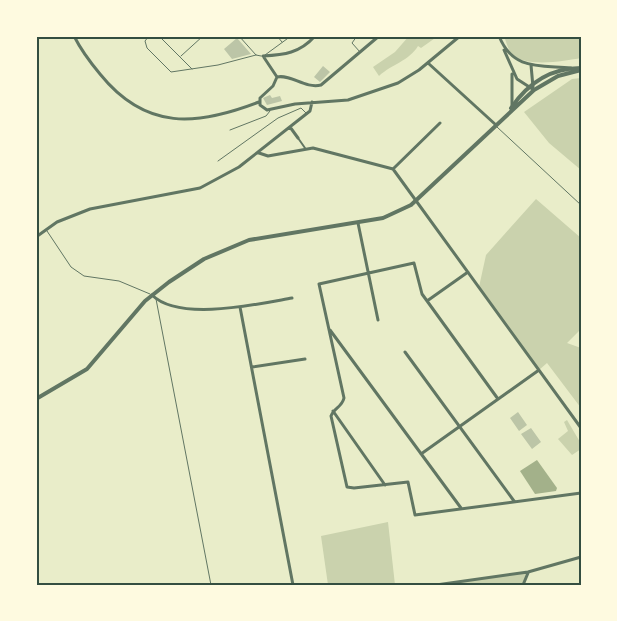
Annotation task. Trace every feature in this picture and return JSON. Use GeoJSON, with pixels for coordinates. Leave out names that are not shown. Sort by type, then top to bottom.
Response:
{"type":"FeatureCollection","features":[{"type":"Feature","properties":{"kind":"street"},"geometry":{"type":"LineString","coordinates":[[74,36],[109,85],[130,103],[150,114],[177,119],[206,118],[227,114],[260,103]]}},
{"type":"Feature","properties":{"kind":"street"},"geometry":{"type":"LineString","coordinates":[[278,77],[263,56],[293,53],[305,46],[315,36]]}},
{"type":"Feature","properties":{"kind":"street"},"geometry":{"type":"LineString","coordinates":[[278,77],[284,77],[303,84],[321,85],[379,36]]}},
{"type":"Feature","properties":{"kind":"street"},"geometry":{"type":"LineString","coordinates":[[278,77],[273,86],[260,97],[260,103],[265,110],[292,104],[348,100],[398,83],[460,36]]}},
{"type":"Feature","properties":{"kind":"street"},"geometry":{"type":"LineString","coordinates":[[499,36],[512,71],[518,81],[530,85],[534,90]]}},
{"type":"Feature","properties":{"kind":"street"},"geometry":{"type":"LineString","coordinates":[[502,44],[516,60],[531,65],[581,69]]}},
{"type":"Feature","properties":{"kind":"street"},"geometry":{"type":"LineString","coordinates":[[428,62],[496,125]]}},
{"type":"Feature","properties":{"kind":"street"},"geometry":{"type":"LineString","coordinates":[[530,85],[531,65]]}},
{"type":"Feature","properties":{"kind":"street"},"geometry":{"type":"LineString","coordinates":[[508,113],[530,85],[552,72],[572,68]]}},
{"type":"Feature","properties":{"kind":"street"},"geometry":{"type":"LineString","coordinates":[[36,399],[87,369],[154,297],[204,259],[249,240],[358,223],[390,215],[417,201],[534,90],[558,76],[581,69]]}},
{"type":"Feature","properties":{"kind":"street"},"geometry":{"type":"LineString","coordinates":[[512,71],[514,91],[512,107]]}},
{"type":"Feature","properties":{"kind":"street"},"geometry":{"type":"LineString","coordinates":[[36,237],[73,214],[200,188],[233,171],[259,153],[307,113],[312,108],[312,102]]}},
{"type":"Feature","properties":{"kind":"street"},"geometry":{"type":"LineString","coordinates":[[394,169],[440,123]]}},
{"type":"Feature","properties":{"kind":"street"},"geometry":{"type":"LineString","coordinates":[[290,127],[306,150]]}},
{"type":"Feature","properties":{"kind":"street"},"geometry":{"type":"LineString","coordinates":[[259,153],[268,156],[313,148],[394,169],[581,428]]}},
{"type":"Feature","properties":{"kind":"street"},"geometry":{"type":"LineString","coordinates":[[358,223],[378,320]]}},
{"type":"Feature","properties":{"kind":"street"},"geometry":{"type":"LineString","coordinates":[[498,399],[422,294],[414,263],[319,284],[344,398],[341,405],[332,411],[330,416],[346,487],[408,482],[415,515],[581,493]]}},
{"type":"Feature","properties":{"kind":"street"},"geometry":{"type":"LineString","coordinates":[[427,302],[468,272]]}},
{"type":"Feature","properties":{"kind":"street"},"geometry":{"type":"LineString","coordinates":[[154,297],[186,309],[240,306],[292,298]]}},
{"type":"Feature","properties":{"kind":"street"},"geometry":{"type":"LineString","coordinates":[[240,306],[293,585]]}},
{"type":"Feature","properties":{"kind":"street"},"geometry":{"type":"LineString","coordinates":[[328,328],[461,508]]}},
{"type":"Feature","properties":{"kind":"street"},"geometry":{"type":"LineString","coordinates":[[405,352],[515,501]]}},
{"type":"Feature","properties":{"kind":"street"},"geometry":{"type":"LineString","coordinates":[[252,367],[305,359]]}},
{"type":"Feature","properties":{"kind":"street"},"geometry":{"type":"LineString","coordinates":[[421,454],[539,370]]}},
{"type":"Feature","properties":{"kind":"street"},"geometry":{"type":"LineString","coordinates":[[332,411],[385,484]]}},
{"type":"Feature","properties":{"kind":"street"},"geometry":{"type":"LineString","coordinates":[[436,585],[528,572],[581,557]]}},
{"type":"Feature","properties":{"kind":"street"},"geometry":{"type":"LineString","coordinates":[[523,585],[528,572]]}},
{"type":"Feature","properties":{"kind":"lane"},"geometry":{"type":"LineString","coordinates":[[150,36],[145,45],[168,70],[179,72],[238,61],[256,55],[263,56],[290,36]]}},
{"type":"Feature","properties":{"kind":"lane"},"geometry":{"type":"LineString","coordinates":[[159,36],[193,69]]}},
{"type":"Feature","properties":{"kind":"lane"},"geometry":{"type":"LineString","coordinates":[[180,57],[203,36]]}},
{"type":"Feature","properties":{"kind":"lane"},"geometry":{"type":"LineString","coordinates":[[239,36],[256,55]]}},
{"type":"Feature","properties":{"kind":"lane"},"geometry":{"type":"LineString","coordinates":[[277,36],[282,43]]}},
{"type":"Feature","properties":{"kind":"lane"},"geometry":{"type":"LineString","coordinates":[[357,36],[352,43],[360,52]]}},
{"type":"Feature","properties":{"kind":"lane"},"geometry":{"type":"LineString","coordinates":[[218,160],[280,117],[301,108],[307,113]]}},
{"type":"Feature","properties":{"kind":"lane"},"geometry":{"type":"LineString","coordinates":[[230,130],[268,115],[270,110]]}},
{"type":"Feature","properties":{"kind":"lane"},"geometry":{"type":"LineString","coordinates":[[496,125],[506,138],[581,205]]}},
{"type":"Feature","properties":{"kind":"lane"},"geometry":{"type":"LineString","coordinates":[[46,230],[71,267],[84,276],[119,281],[154,297],[211,585]]}},
{"type":"Feature","properties":{"kind":"shaded area"},"geometry":{"type":"Polygon","coordinates":[[[409,36],[438,36],[421,48],[418,46],[405,59],[379,76],[373,67],[395,52],[409,36]]]}},
{"type":"Feature","properties":{"kind":"shaded area"},"geometry":{"type":"Polygon","coordinates":[[[504,36],[581,36],[581,58],[565,61],[526,61],[512,54],[504,36]]]}},
{"type":"Feature","properties":{"kind":"shaded area"},"geometry":{"type":"Polygon","coordinates":[[[581,78],[581,170],[549,143],[524,112],[572,79],[581,78]]]}},
{"type":"Feature","properties":{"kind":"shaded area"},"geometry":{"type":"Polygon","coordinates":[[[536,199],[581,238],[581,332],[579,331],[567,343],[581,348],[581,408],[547,363],[539,370],[479,287],[486,255],[536,199]]]}},
{"type":"Feature","properties":{"kind":"shaded area"},"geometry":{"type":"Polygon","coordinates":[[[567,420],[580,442],[581,449],[572,455],[558,439],[568,431],[564,422],[567,420]]]}},
{"type":"Feature","properties":{"kind":"shaded area"},"geometry":{"type":"Polygon","coordinates":[[[537,460],[557,488],[556,491],[535,494],[520,471],[537,460]]]}},
{"type":"Feature","properties":{"kind":"shaded area"},"geometry":{"type":"Polygon","coordinates":[[[388,522],[395,585],[328,585],[321,536],[388,522]]]}},
{"type":"Feature","properties":{"kind":"shaded area"},"geometry":{"type":"Polygon","coordinates":[[[528,572],[523,585],[436,585],[528,572]]]}},
{"type":"Feature","properties":{"kind":"building"},"geometry":{"type":"Polygon","coordinates":[[[237,38],[251,54],[232,59],[224,49],[237,38]]]}},
{"type":"Feature","properties":{"kind":"building"},"geometry":{"type":"Polygon","coordinates":[[[323,66],[330,72],[320,82],[314,77],[323,66]]]}},
{"type":"Feature","properties":{"kind":"building"},"geometry":{"type":"Polygon","coordinates":[[[270,95],[272,98],[280,96],[282,101],[267,105],[263,98],[270,95]]]}},
{"type":"Feature","properties":{"kind":"building"},"geometry":{"type":"Polygon","coordinates":[[[518,412],[527,425],[519,431],[510,418],[518,412]]]}},
{"type":"Feature","properties":{"kind":"building"},"geometry":{"type":"Polygon","coordinates":[[[531,428],[541,442],[532,449],[521,434],[531,428]]]}}]}
